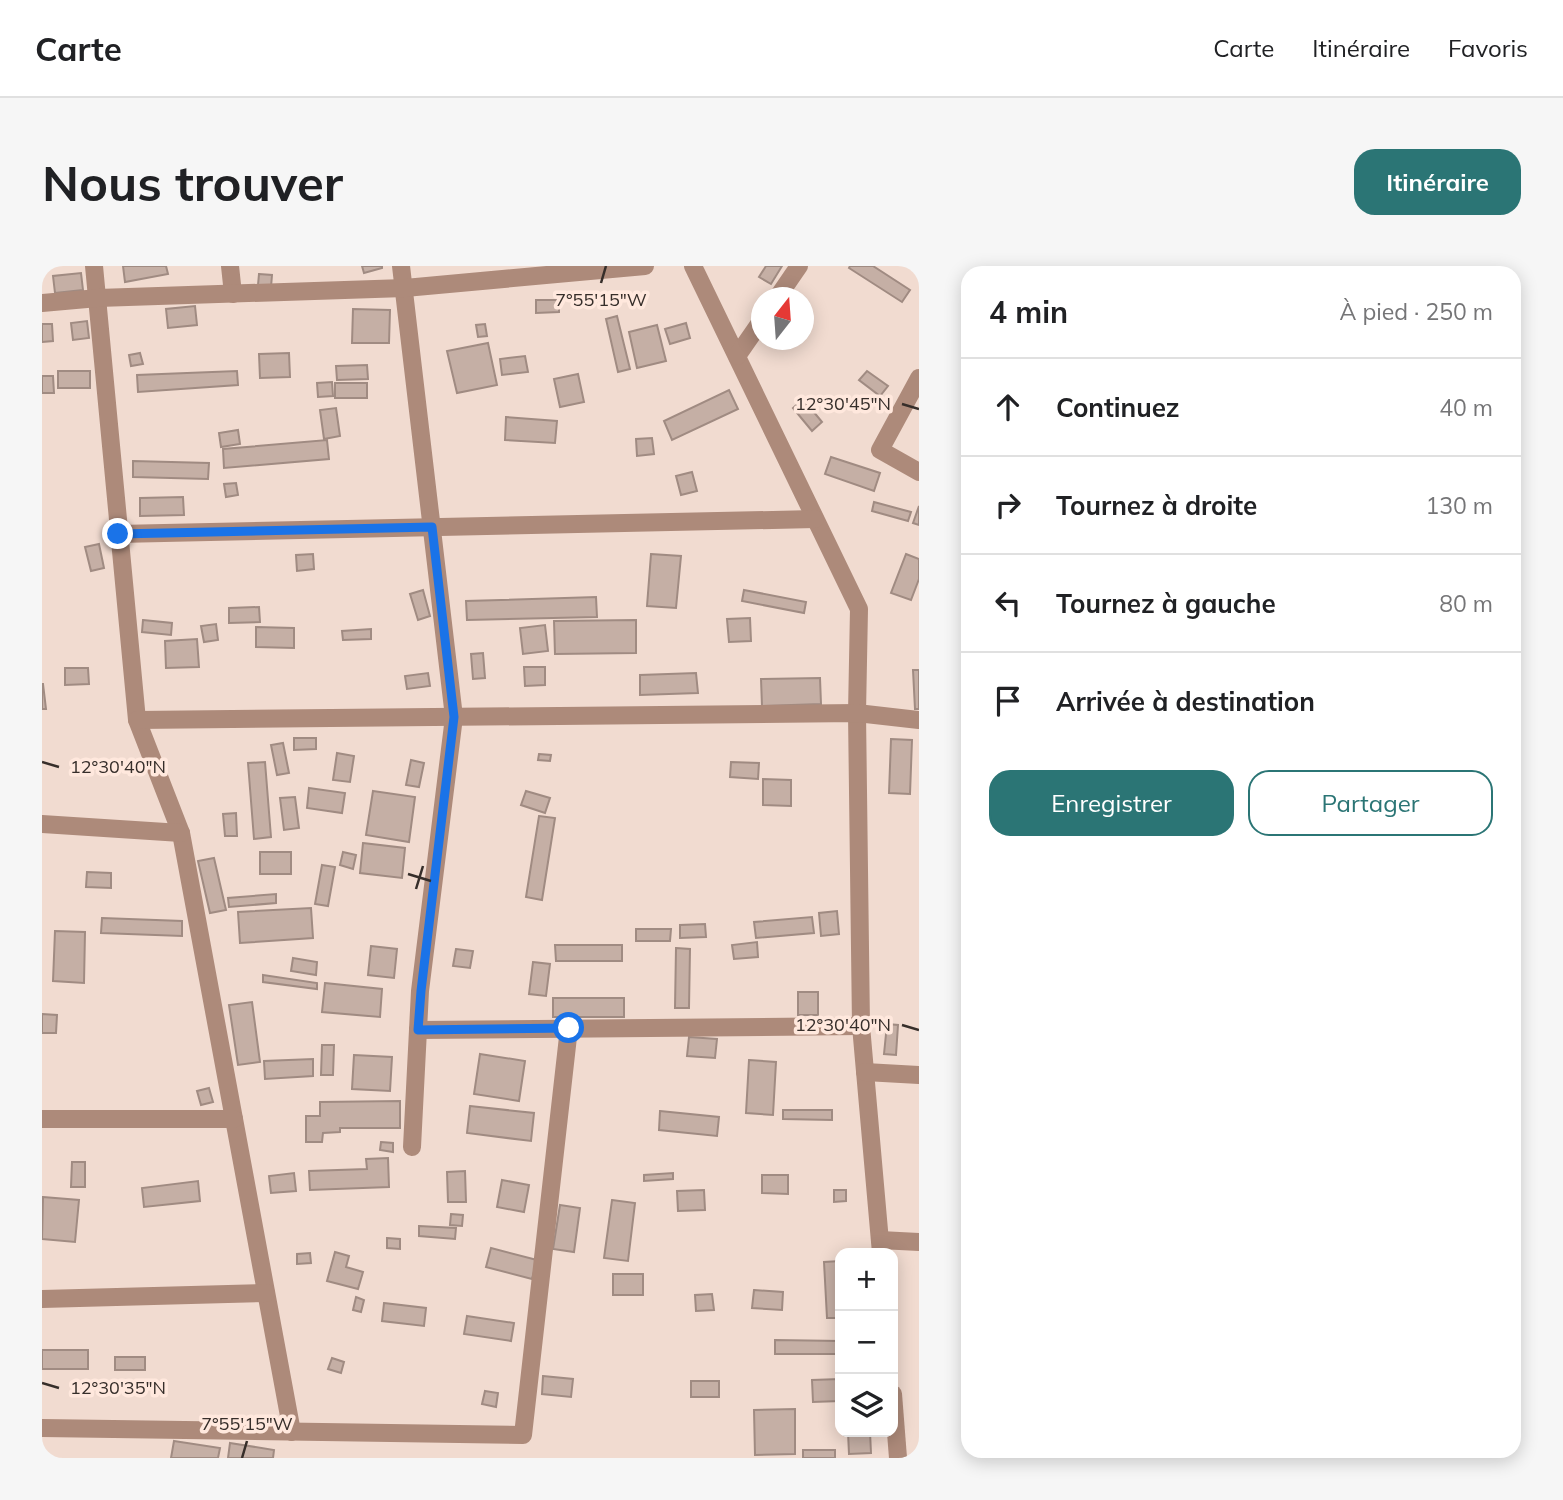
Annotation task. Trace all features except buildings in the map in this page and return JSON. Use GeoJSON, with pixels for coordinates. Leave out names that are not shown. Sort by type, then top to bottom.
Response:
{"type":"FeatureCollection","features":[{"type":"Feature","properties":{"kind":"street"},"geometry":{"type":"LineString","coordinates":[[94,266],[137,720],[181,833],[292,1432]]}},
{"type":"Feature","properties":{"kind":"street"},"geometry":{"type":"LineString","coordinates":[[230,266],[233,294]]}},
{"type":"Feature","properties":{"kind":"street"},"geometry":{"type":"LineString","coordinates":[[401,266],[454,717],[421,991],[412,1147]]}},
{"type":"Feature","properties":{"kind":"street"},"geometry":{"type":"LineString","coordinates":[[42,303],[98,298],[405,288],[645,266]]}},
{"type":"Feature","properties":{"kind":"street"},"geometry":{"type":"LineString","coordinates":[[693,266],[859,609],[857,713],[861,1026],[880,1246],[919,1242]]}},
{"type":"Feature","properties":{"kind":"street"},"geometry":{"type":"LineString","coordinates":[[785,287],[799,266]]}},
{"type":"Feature","properties":{"kind":"street"},"geometry":{"type":"LineString","coordinates":[[737,356],[751,335]]}},
{"type":"Feature","properties":{"kind":"street"},"geometry":{"type":"LineString","coordinates":[[919,379],[880,450],[919,472]]}},
{"type":"Feature","properties":{"kind":"street"},"geometry":{"type":"LineString","coordinates":[[118,534],[815,519]]}},
{"type":"Feature","properties":{"kind":"street"},"geometry":{"type":"LineString","coordinates":[[137,720],[857,713],[919,720]]}},
{"type":"Feature","properties":{"kind":"street"},"geometry":{"type":"LineString","coordinates":[[42,824],[181,833]]}},
{"type":"Feature","properties":{"kind":"street"},"geometry":{"type":"LineString","coordinates":[[418,1030],[861,1026]]}},
{"type":"Feature","properties":{"kind":"street"},"geometry":{"type":"LineString","coordinates":[[42,1428],[523,1435],[569,1028]]}},
{"type":"Feature","properties":{"kind":"street"},"geometry":{"type":"LineString","coordinates":[[865,1072],[919,1074]]}},
{"type":"Feature","properties":{"kind":"street"},"geometry":{"type":"LineString","coordinates":[[42,1119],[234,1119]]}},
{"type":"Feature","properties":{"kind":"street"},"geometry":{"type":"LineString","coordinates":[[42,1299],[266,1293]]}},
{"type":"Feature","properties":{"kind":"street"},"geometry":{"type":"LineString","coordinates":[[896,1437],[898,1458]]}},
{"type":"Feature","properties":{"kind":"route"},"geometry":{"type":"LineString","coordinates":[[118,534],[432,527],[454,717],[418,1030],[569,1028]]}}]}
